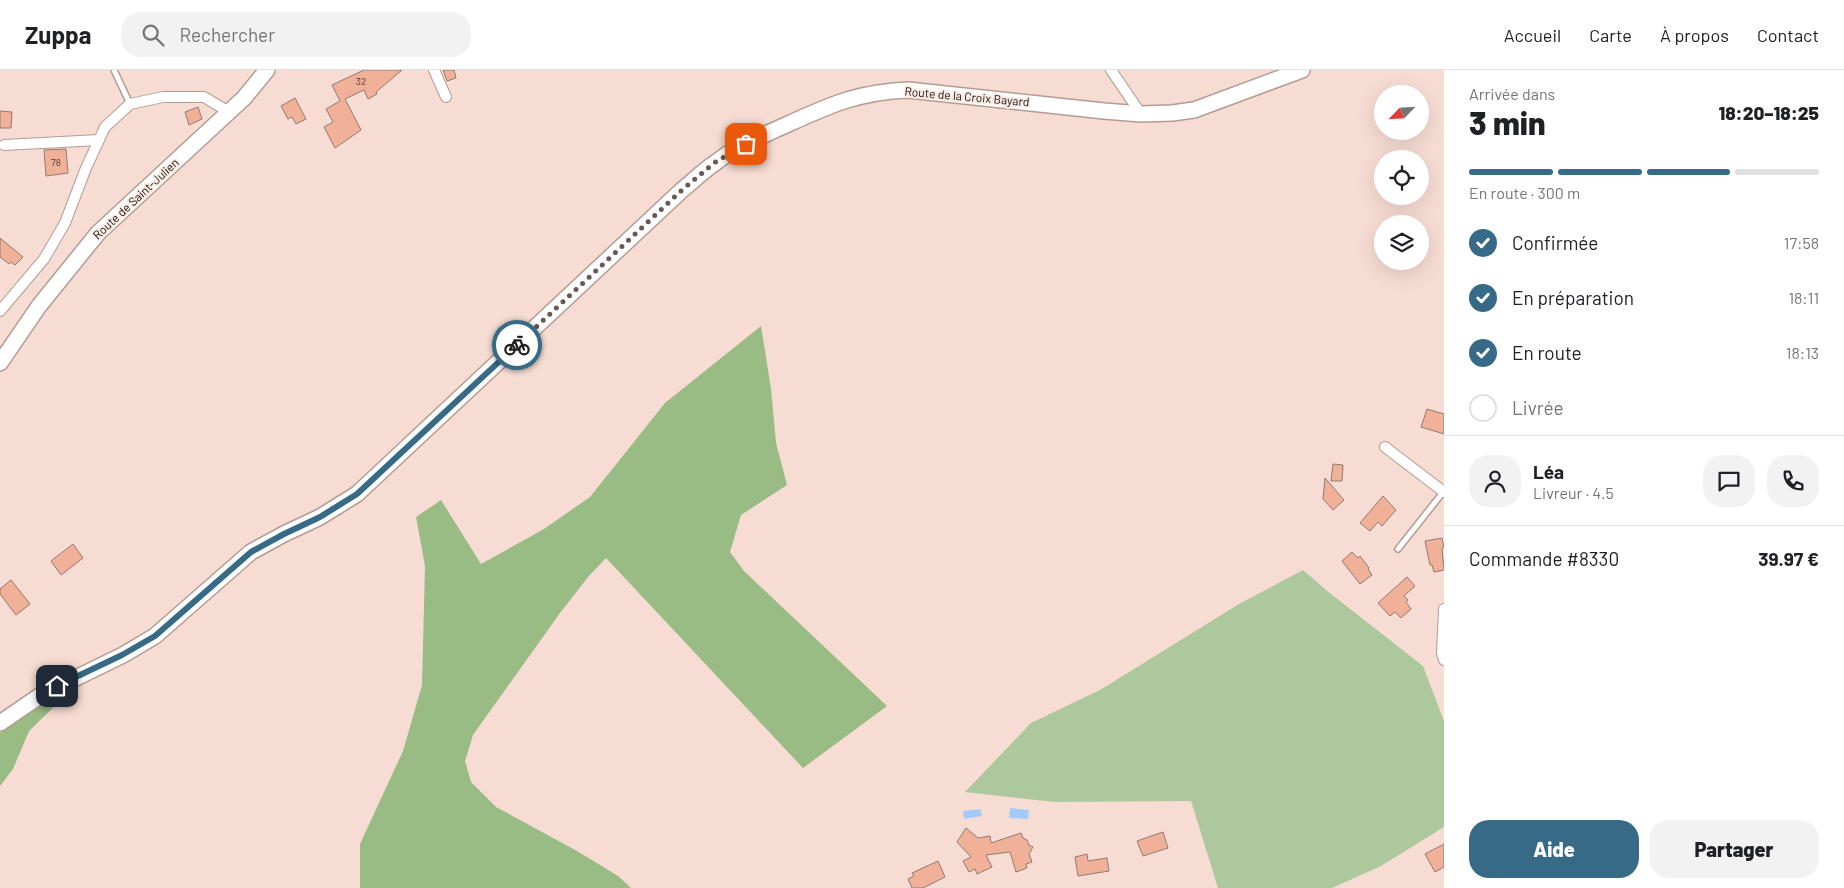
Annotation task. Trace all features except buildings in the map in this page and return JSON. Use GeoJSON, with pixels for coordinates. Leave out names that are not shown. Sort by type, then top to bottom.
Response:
{"type":"FeatureCollection","features":[{"type":"Feature","properties":{"kind":"main road","name":"Route de Saint-Julien"},"geometry":{"type":"LineString","coordinates":[[0,363],[39,306],[98,233],[244,98],[267,70]]}},
{"type":"Feature","properties":{"kind":"main road","name":"Route de la Croix Bayard"},"geometry":{"type":"LineString","coordinates":[[0,723],[41,695],[122,655],[155,636],[251,552],[320,517],[357,494],[682,190],[734,149],[834,104],[865,94],[885,91],[908,90],[1141,114],[1172,114],[1194,110],[1302,70]]}},
{"type":"Feature","properties":{"kind":"street"},"geometry":{"type":"LineString","coordinates":[[434,70],[446,98]]}},
{"type":"Feature","properties":{"kind":"street"},"geometry":{"type":"LineString","coordinates":[[1111,70],[1141,114]]}},
{"type":"Feature","properties":{"kind":"street"},"geometry":{"type":"LineString","coordinates":[[0,311],[44,258],[65,223],[105,127],[130,104],[163,97],[204,97],[229,112]]}},
{"type":"Feature","properties":{"kind":"street"},"geometry":{"type":"LineString","coordinates":[[4,146],[99,140]]}},
{"type":"Feature","properties":{"kind":"street"},"geometry":{"type":"LineString","coordinates":[[1385,447],[1444,492]]}},
{"type":"Feature","properties":{"kind":"street"},"geometry":{"type":"LineString","coordinates":[[1444,609],[1442,653],[1444,660]]}},
{"type":"Feature","properties":{"kind":"lane"},"geometry":{"type":"LineString","coordinates":[[114,70],[130,104]]}},
{"type":"Feature","properties":{"kind":"lane"},"geometry":{"type":"LineString","coordinates":[[1398,549],[1444,492]]}},
{"type":"Feature","properties":{"kind":"green space"},"geometry":{"type":"Polygon","coordinates":[[[761,326],[771,389],[776,443],[787,485],[741,515],[730,552],[744,571],[887,706],[803,768],[606,558],[588,577],[560,613],[473,735],[465,761],[471,782],[496,807],[577,851],[618,876],[631,888],[360,888],[360,844],[403,751],[422,685],[425,566],[416,517],[441,500],[481,564],[544,529],[590,497],[665,403],[761,326]]]}},
{"type":"Feature","properties":{"kind":"green space"},"geometry":{"type":"Polygon","coordinates":[[[1303,570],[1423,666],[1444,721],[1444,827],[1381,866],[1332,888],[1218,888],[1191,801],[1054,802],[965,792],[1031,723],[1100,690],[1239,604],[1303,570]]]}},
{"type":"Feature","properties":{"kind":"green space"},"geometry":{"type":"Polygon","coordinates":[[[67,694],[29,731],[13,769],[0,786],[0,733],[38,706],[67,694]]]}},
{"type":"Feature","properties":{"kind":"water"},"geometry":{"type":"Polygon","coordinates":[[[1010,808],[1029,810],[1028,819],[1009,818],[1010,808]]]}},
{"type":"Feature","properties":{"kind":"water"},"geometry":{"type":"Polygon","coordinates":[[[980,809],[982,816],[964,819],[963,811],[980,809]]]}},
{"type":"Feature","properties":{"kind":"way so far"},"geometry":{"type":"LineString","coordinates":[[517,345],[682,190],[714,163],[734,149],[746,144]]}},
{"type":"Feature","properties":{"kind":"route"},"geometry":{"type":"LineString","coordinates":[[57,686],[138,647],[169,625],[251,552],[320,517],[357,494],[517,345]]}}]}
